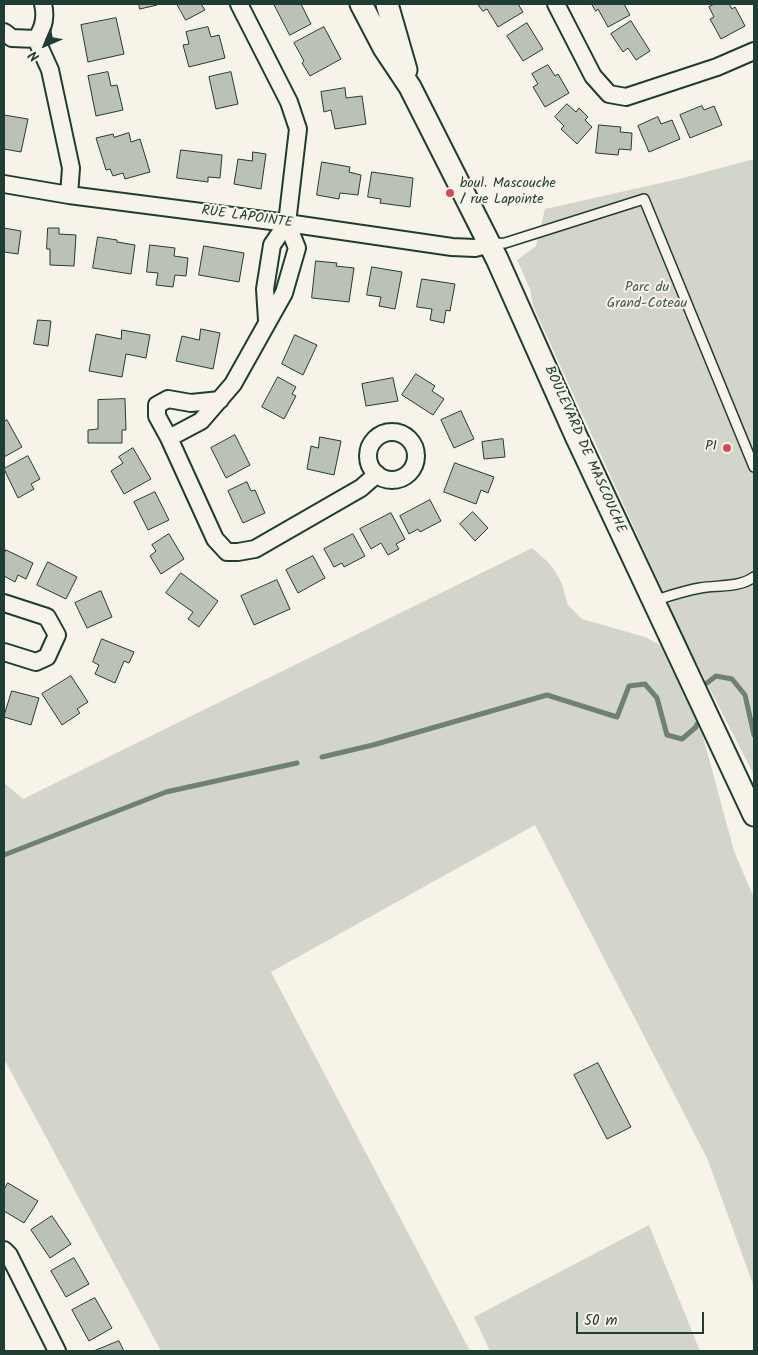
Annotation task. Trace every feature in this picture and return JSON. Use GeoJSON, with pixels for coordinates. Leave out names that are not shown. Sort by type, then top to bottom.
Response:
{"type":"FeatureCollection","features":[{"type":"Feature","properties":{"kind":"street"},"geometry":{"type":"LineString","coordinates":[[36,39],[46,14],[43,4]]}},
{"type":"Feature","properties":{"kind":"street"},"geometry":{"type":"LineString","coordinates":[[170,438],[201,421],[233,384],[267,320],[284,293],[297,248],[288,223],[298,130],[290,102],[239,4]]}},
{"type":"Feature","properties":{"kind":"street","name":"BOULEVARD DE MASCOUCHE"},"geometry":{"type":"LineString","coordinates":[[361,4],[384,48],[410,87],[490,244],[580,445],[754,815]]}},
{"type":"Feature","properties":{"kind":"street","name":"BOULEVARD DE MASCOUCHE"},"geometry":{"type":"LineString","coordinates":[[387,4],[410,87]]}},
{"type":"Feature","properties":{"kind":"street"},"geometry":{"type":"LineString","coordinates":[[556,4],[593,76],[609,94],[626,97],[717,67],[754,51]]}},
{"type":"Feature","properties":{"kind":"street"},"geometry":{"type":"LineString","coordinates":[[4,32],[12,38],[36,39]]}},
{"type":"Feature","properties":{"kind":"street"},"geometry":{"type":"LineString","coordinates":[[36,39],[50,70],[70,168],[69,195]]}},
{"type":"Feature","properties":{"kind":"street","name":"RUE LAPOINTE"},"geometry":{"type":"LineString","coordinates":[[4,184],[69,195],[288,223],[452,248],[475,248],[490,244]]}},
{"type":"Feature","properties":{"kind":"street"},"geometry":{"type":"LineString","coordinates":[[267,320],[265,290],[272,245],[288,223]]}},
{"type":"Feature","properties":{"kind":"street"},"geometry":{"type":"LineString","coordinates":[[220,400],[191,403],[168,399],[157,405],[157,416],[170,438],[215,539],[227,552],[255,549],[361,488],[377,474]]}},
{"type":"Feature","properties":{"kind":"street"},"geometry":{"type":"LineString","coordinates":[[4,603],[46,617],[57,635],[47,657],[36,662],[4,652]]}},
{"type":"Feature","properties":{"kind":"street"},"geometry":{"type":"LineString","coordinates":[[4,1250],[9,1255],[57,1351]]}},
{"type":"Feature","properties":{"kind":"lane"},"geometry":{"type":"LineString","coordinates":[[490,244],[505,244],[644,199],[754,468]]}},
{"type":"Feature","properties":{"kind":"lane"},"geometry":{"type":"LineString","coordinates":[[653,601],[683,591],[729,585],[754,577]]}},
{"type":"Feature","properties":{"kind":"green space","name":"Parc du Grand-Coteau"},"geometry":{"type":"Polygon","coordinates":[[[754,159],[754,775],[687,644],[533,306],[530,289],[517,260],[536,246],[545,209],[683,178],[754,159]]]}},
{"type":"Feature","properties":{"kind":"green space"},"geometry":{"type":"Polygon","coordinates":[[[532,548],[555,571],[562,584],[568,605],[582,619],[645,637],[660,645],[702,733],[734,851],[754,898],[754,1287],[707,1158],[535,825],[271,972],[470,1351],[161,1351],[4,1059],[4,783],[23,799],[532,548]]]}},
{"type":"Feature","properties":{"kind":"green space"},"geometry":{"type":"Polygon","coordinates":[[[649,1225],[700,1351],[490,1351],[474,1317],[649,1225]]]}},
{"type":"Feature","properties":{"kind":"building"},"geometry":{"type":"Polygon","coordinates":[[[139,4],[157,4],[157,5],[140,9],[139,4]]]}},
{"type":"Feature","properties":{"kind":"building"},"geometry":{"type":"Polygon","coordinates":[[[177,4],[201,4],[205,10],[186,20],[177,4]]]}},
{"type":"Feature","properties":{"kind":"building"},"geometry":{"type":"Polygon","coordinates":[[[274,4],[301,4],[311,24],[290,35],[274,4]]]}},
{"type":"Feature","properties":{"kind":"building"},"geometry":{"type":"Polygon","coordinates":[[[478,4],[518,4],[523,12],[498,27],[487,9],[483,11],[478,4]]]}},
{"type":"Feature","properties":{"kind":"building"},"geometry":{"type":"Polygon","coordinates":[[[592,4],[624,4],[630,15],[608,27],[598,9],[596,11],[592,4]]]}},
{"type":"Feature","properties":{"kind":"building"},"geometry":{"type":"Polygon","coordinates":[[[715,4],[729,4],[732,9],[735,7],[745,26],[721,39],[710,19],[714,17],[709,7],[715,4]]]}},
{"type":"Feature","properties":{"kind":"building"},"geometry":{"type":"Polygon","coordinates":[[[116,18],[124,54],[88,62],[81,25],[116,18]]]}},
{"type":"Feature","properties":{"kind":"building"},"geometry":{"type":"Polygon","coordinates":[[[631,21],[650,51],[636,60],[628,48],[623,52],[611,34],[631,21]]]}},
{"type":"Feature","properties":{"kind":"building"},"geometry":{"type":"Polygon","coordinates":[[[527,23],[543,49],[523,61],[507,36],[527,23]]]}},
{"type":"Feature","properties":{"kind":"building"},"geometry":{"type":"Polygon","coordinates":[[[208,27],[211,37],[219,35],[225,58],[189,67],[183,45],[189,44],[186,32],[208,27]]]}},
{"type":"Feature","properties":{"kind":"building"},"geometry":{"type":"Polygon","coordinates":[[[324,27],[341,59],[310,76],[302,63],[304,61],[294,43],[324,27]]]}},
{"type":"Feature","properties":{"kind":"building"},"geometry":{"type":"Polygon","coordinates":[[[548,65],[555,76],[558,74],[569,93],[545,107],[533,87],[538,84],[532,74],[548,65]]]}},
{"type":"Feature","properties":{"kind":"building"},"geometry":{"type":"Polygon","coordinates":[[[108,72],[111,86],[117,85],[123,110],[96,116],[88,76],[108,72]]]}},
{"type":"Feature","properties":{"kind":"building"},"geometry":{"type":"Polygon","coordinates":[[[231,72],[238,104],[216,109],[209,77],[231,72]]]}},
{"type":"Feature","properties":{"kind":"building"},"geometry":{"type":"Polygon","coordinates":[[[345,88],[346,98],[362,96],[366,124],[335,129],[331,110],[324,112],[321,92],[345,88]]]}},
{"type":"Feature","properties":{"kind":"building"},"geometry":{"type":"Polygon","coordinates":[[[567,104],[576,112],[579,108],[588,117],[585,120],[592,127],[577,144],[561,129],[564,126],[555,117],[567,104]]]}},
{"type":"Feature","properties":{"kind":"building"},"geometry":{"type":"Polygon","coordinates":[[[702,106],[704,110],[714,106],[722,125],[690,138],[680,115],[702,106]]]}},
{"type":"Feature","properties":{"kind":"building"},"geometry":{"type":"Polygon","coordinates":[[[4,115],[28,119],[21,152],[4,149],[4,115]]]}},
{"type":"Feature","properties":{"kind":"building"},"geometry":{"type":"Polygon","coordinates":[[[658,117],[661,124],[672,120],[680,139],[649,152],[638,126],[658,117]]]}},
{"type":"Feature","properties":{"kind":"building"},"geometry":{"type":"Polygon","coordinates":[[[599,125],[621,127],[620,132],[632,133],[631,150],[619,149],[618,155],[596,153],[599,125]]]}},
{"type":"Feature","properties":{"kind":"building"},"geometry":{"type":"Polygon","coordinates":[[[129,133],[131,142],[140,139],[150,172],[125,179],[123,173],[113,176],[110,169],[106,170],[96,138],[113,134],[114,137],[129,133]]]}},
{"type":"Feature","properties":{"kind":"building"},"geometry":{"type":"Polygon","coordinates":[[[181,150],[222,155],[220,178],[208,177],[208,182],[177,178],[181,150]]]}},
{"type":"Feature","properties":{"kind":"building"},"geometry":{"type":"Polygon","coordinates":[[[253,152],[266,154],[261,189],[234,184],[238,159],[252,161],[253,152]]]}},
{"type":"Feature","properties":{"kind":"building"},"geometry":{"type":"Polygon","coordinates":[[[322,162],[350,167],[349,172],[361,175],[358,195],[340,193],[339,199],[317,195],[322,162]]]}},
{"type":"Feature","properties":{"kind":"building"},"geometry":{"type":"Polygon","coordinates":[[[372,172],[413,178],[410,207],[380,203],[381,199],[368,197],[372,172]]]}},
{"type":"Feature","properties":{"kind":"building"},"geometry":{"type":"Polygon","coordinates":[[[4,228],[21,231],[18,254],[4,252],[4,228]]]}},
{"type":"Feature","properties":{"kind":"building"},"geometry":{"type":"Polygon","coordinates":[[[48,228],[59,228],[59,234],[76,235],[74,266],[50,265],[50,249],[47,249],[48,228]]]}},
{"type":"Feature","properties":{"kind":"building"},"geometry":{"type":"Polygon","coordinates":[[[98,237],[135,245],[131,274],[93,268],[98,237]]]}},
{"type":"Feature","properties":{"kind":"building"},"geometry":{"type":"Polygon","coordinates":[[[150,245],[175,248],[174,256],[188,258],[186,276],[175,275],[173,287],[156,285],[158,273],[147,272],[150,245]]]}},
{"type":"Feature","properties":{"kind":"building"},"geometry":{"type":"Polygon","coordinates":[[[204,246],[244,253],[239,282],[199,275],[204,246]]]}},
{"type":"Feature","properties":{"kind":"building"},"geometry":{"type":"Polygon","coordinates":[[[316,261],[337,263],[336,266],[354,268],[349,302],[312,298],[316,261]]]}},
{"type":"Feature","properties":{"kind":"building"},"geometry":{"type":"Polygon","coordinates":[[[372,267],[402,272],[395,309],[379,306],[381,297],[367,295],[372,267]]]}},
{"type":"Feature","properties":{"kind":"building"},"geometry":{"type":"Polygon","coordinates":[[[422,279],[455,284],[450,311],[446,310],[444,323],[430,320],[432,309],[417,307],[422,279]]]}},
{"type":"Feature","properties":{"kind":"building"},"geometry":{"type":"Polygon","coordinates":[[[38,320],[51,321],[48,346],[34,344],[38,320]]]}},
{"type":"Feature","properties":{"kind":"building"},"geometry":{"type":"Polygon","coordinates":[[[201,329],[220,333],[213,369],[176,361],[182,336],[199,340],[201,329]]]}},
{"type":"Feature","properties":{"kind":"building"},"geometry":{"type":"Polygon","coordinates":[[[122,330],[150,335],[146,358],[126,354],[122,377],[89,371],[96,334],[121,339],[122,330]]]}},
{"type":"Feature","properties":{"kind":"building"},"geometry":{"type":"Polygon","coordinates":[[[295,335],[317,345],[303,375],[282,364],[295,335]]]}},
{"type":"Feature","properties":{"kind":"building"},"geometry":{"type":"Polygon","coordinates":[[[416,374],[435,386],[432,391],[444,399],[433,415],[402,395],[416,374]]]}},
{"type":"Feature","properties":{"kind":"building"},"geometry":{"type":"Polygon","coordinates":[[[278,377],[296,387],[292,394],[296,396],[284,419],[262,407],[278,377]]]}},
{"type":"Feature","properties":{"kind":"building"},"geometry":{"type":"Polygon","coordinates":[[[393,378],[398,401],[366,406],[362,384],[393,378]]]}},
{"type":"Feature","properties":{"kind":"building"},"geometry":{"type":"Polygon","coordinates":[[[125,399],[126,430],[122,430],[122,443],[88,443],[88,430],[98,429],[98,400],[125,399]]]}},
{"type":"Feature","properties":{"kind":"building"},"geometry":{"type":"Polygon","coordinates":[[[461,411],[474,439],[454,448],[441,420],[461,411]]]}},
{"type":"Feature","properties":{"kind":"building"},"geometry":{"type":"Polygon","coordinates":[[[7,420],[22,447],[4,457],[4,422],[7,420]]]}},
{"type":"Feature","properties":{"kind":"building"},"geometry":{"type":"Polygon","coordinates":[[[235,435],[250,465],[226,478],[211,448],[235,435]]]}},
{"type":"Feature","properties":{"kind":"building"},"geometry":{"type":"Polygon","coordinates":[[[320,437],[341,441],[334,475],[307,469],[311,446],[318,448],[320,437]]]}},
{"type":"Feature","properties":{"kind":"building"},"geometry":{"type":"Polygon","coordinates":[[[503,439],[505,457],[484,459],[482,442],[503,439]]]}},
{"type":"Feature","properties":{"kind":"building"},"geometry":{"type":"Polygon","coordinates":[[[133,448],[151,479],[124,494],[111,471],[123,463],[119,457],[133,448]]]}},
{"type":"Feature","properties":{"kind":"building"},"geometry":{"type":"Polygon","coordinates":[[[28,456],[40,479],[31,484],[34,489],[18,498],[4,469],[28,456]]]}},
{"type":"Feature","properties":{"kind":"building"},"geometry":{"type":"Polygon","coordinates":[[[455,463],[494,477],[488,493],[481,490],[476,504],[444,492],[455,463]]]}},
{"type":"Feature","properties":{"kind":"building"},"geometry":{"type":"Polygon","coordinates":[[[247,482],[251,491],[255,490],[265,513],[243,523],[228,491],[247,482]]]}},
{"type":"Feature","properties":{"kind":"building"},"geometry":{"type":"Polygon","coordinates":[[[155,492],[169,520],[148,530],[134,502],[155,492]]]}},
{"type":"Feature","properties":{"kind":"building"},"geometry":{"type":"Polygon","coordinates":[[[430,500],[441,521],[420,532],[418,529],[409,534],[400,516],[430,500]]]}},
{"type":"Feature","properties":{"kind":"building"},"geometry":{"type":"Polygon","coordinates":[[[473,512],[488,528],[475,541],[460,524],[473,512]]]}},
{"type":"Feature","properties":{"kind":"building"},"geometry":{"type":"Polygon","coordinates":[[[391,513],[405,539],[396,544],[399,549],[388,555],[381,543],[371,549],[360,529],[391,513]]]}},
{"type":"Feature","properties":{"kind":"building"},"geometry":{"type":"Polygon","coordinates":[[[169,534],[184,559],[161,574],[150,556],[156,551],[152,545],[169,534]]]}},
{"type":"Feature","properties":{"kind":"building"},"geometry":{"type":"Polygon","coordinates":[[[353,534],[365,556],[344,567],[342,563],[334,567],[324,549],[353,534]]]}},
{"type":"Feature","properties":{"kind":"building"},"geometry":{"type":"Polygon","coordinates":[[[6,550],[33,563],[26,579],[18,575],[15,582],[4,576],[4,555],[6,550]]]}},
{"type":"Feature","properties":{"kind":"building"},"geometry":{"type":"Polygon","coordinates":[[[313,556],[325,578],[298,593],[286,570],[313,556]]]}},
{"type":"Feature","properties":{"kind":"building"},"geometry":{"type":"Polygon","coordinates":[[[48,562],[77,577],[66,599],[37,585],[48,562]]]}},
{"type":"Feature","properties":{"kind":"building"},"geometry":{"type":"Polygon","coordinates":[[[181,573],[218,601],[199,627],[188,619],[193,612],[166,593],[181,573]]]}},
{"type":"Feature","properties":{"kind":"building"},"geometry":{"type":"Polygon","coordinates":[[[277,580],[290,609],[254,625],[241,596],[277,580]]]}},
{"type":"Feature","properties":{"kind":"building"},"geometry":{"type":"Polygon","coordinates":[[[101,591],[112,617],[87,628],[75,603],[101,591]]]}},
{"type":"Feature","properties":{"kind":"building"},"geometry":{"type":"Polygon","coordinates":[[[102,639],[134,652],[129,663],[124,661],[115,683],[95,674],[99,665],[93,662],[102,639]]]}},
{"type":"Feature","properties":{"kind":"building"},"geometry":{"type":"Polygon","coordinates":[[[71,676],[88,702],[77,709],[80,713],[62,725],[42,694],[71,676]]]}},
{"type":"Feature","properties":{"kind":"building"},"geometry":{"type":"Polygon","coordinates":[[[12,691],[39,698],[31,725],[4,717],[12,691]]]}},
{"type":"Feature","properties":{"kind":"building"},"geometry":{"type":"Polygon","coordinates":[[[598,1063],[631,1127],[607,1139],[574,1075],[598,1063]]]}},
{"type":"Feature","properties":{"kind":"building"},"geometry":{"type":"Polygon","coordinates":[[[8,1183],[38,1201],[24,1223],[4,1211],[4,1190],[8,1183]]]}},
{"type":"Feature","properties":{"kind":"building"},"geometry":{"type":"Polygon","coordinates":[[[52,1216],[71,1244],[50,1258],[31,1230],[52,1216]]]}},
{"type":"Feature","properties":{"kind":"building"},"geometry":{"type":"Polygon","coordinates":[[[74,1258],[89,1284],[66,1297],[51,1271],[74,1258]]]}},
{"type":"Feature","properties":{"kind":"building"},"geometry":{"type":"Polygon","coordinates":[[[95,1298],[112,1328],[89,1341],[72,1310],[95,1298]]]}},
{"type":"Feature","properties":{"kind":"building"},"geometry":{"type":"Polygon","coordinates":[[[119,1341],[124,1351],[94,1351],[119,1341]]]}},
{"type":"Feature","properties":{"kind":"waterway"},"geometry":{"type":"LineString","coordinates":[[707,683],[716,676],[732,679],[745,695],[754,735]]}},
{"type":"Feature","properties":{"kind":"waterway"},"geometry":{"type":"LineString","coordinates":[[322,757],[373,745],[547,695],[617,717],[629,686],[645,684],[657,698],[667,735],[682,739],[697,724]]}},
{"type":"Feature","properties":{"kind":"waterway"},"geometry":{"type":"LineString","coordinates":[[4,855],[166,792],[297,763]]}},
{"type":"Feature","properties":{"kind":"place","name":"boul. Mascouche / rue Lapointe"},"geometry":{"type":"Point","coordinates":[450,193]}},
{"type":"Feature","properties":{"kind":"place","name":"P1"},"geometry":{"type":"Point","coordinates":[727,448]}}]}
